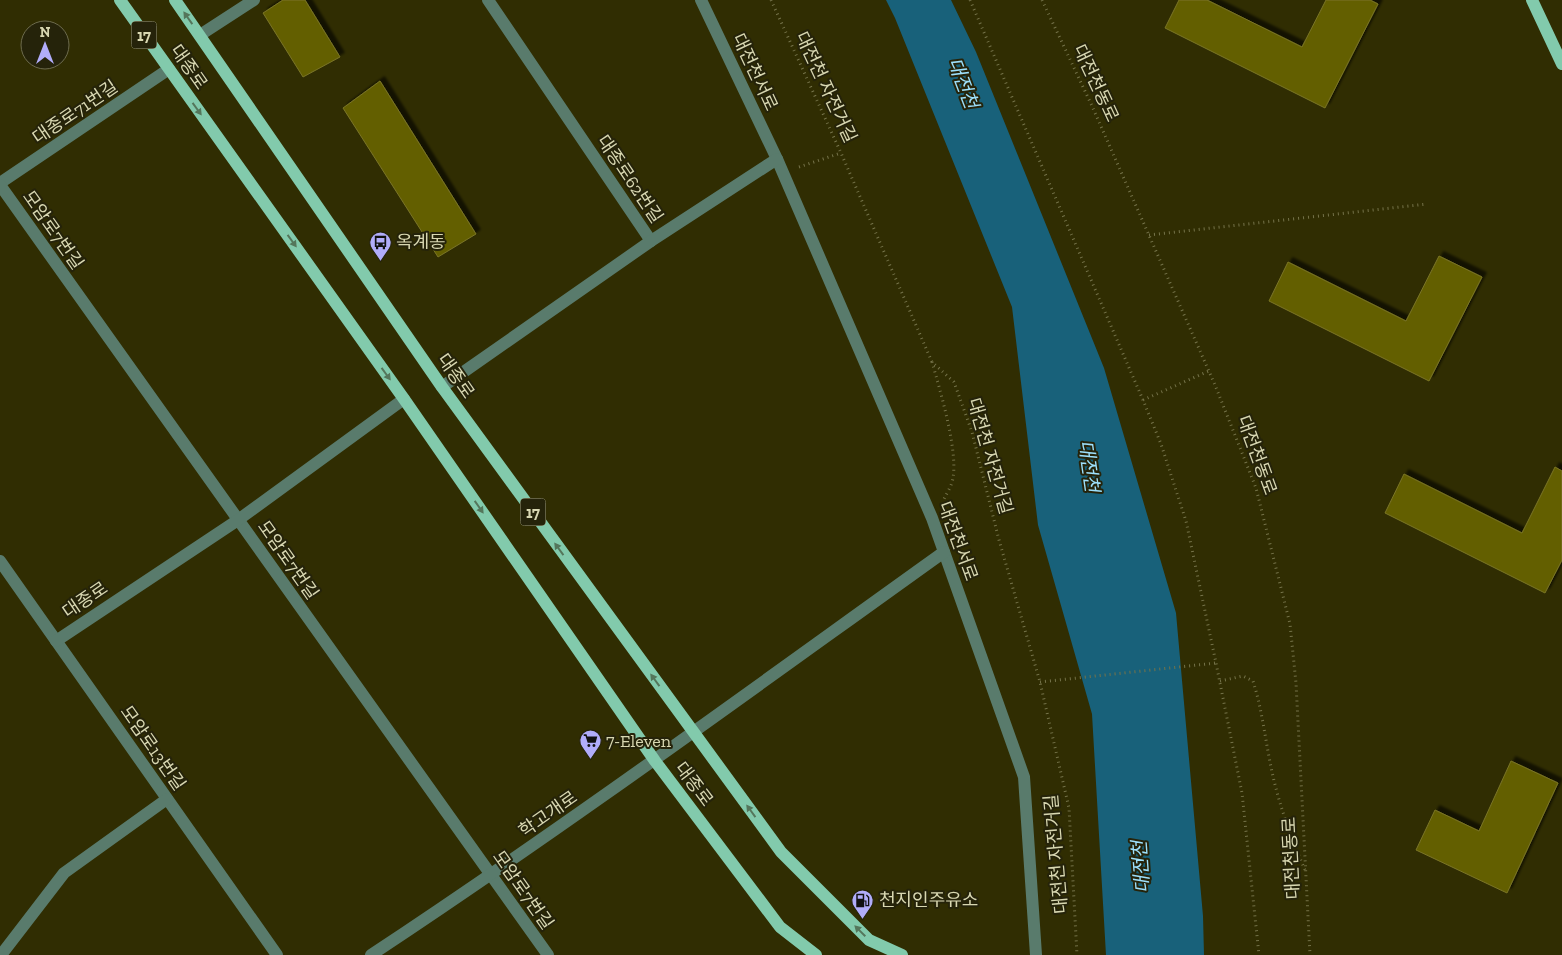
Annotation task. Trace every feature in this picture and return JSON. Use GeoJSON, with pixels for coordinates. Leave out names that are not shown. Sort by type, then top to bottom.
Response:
{"type":"FeatureCollection","features":[{"type":"Feature","properties":{"kind":"main road","name":"대종로"},"geometry":{"type":"LineString","coordinates":[[120,0],[404,399],[655,761],[780,927],[816,955]]}},
{"type":"Feature","properties":{"kind":"main road","name":"대종로"},"geometry":{"type":"LineString","coordinates":[[175,0],[442,387],[781,852],[869,940],[902,955]]}},
{"type":"Feature","properties":{"kind":"main road"},"geometry":{"type":"LineString","coordinates":[[1532,0],[1560,55]]}},
{"type":"Feature","properties":{"kind":"street","name":"대종로"},"geometry":{"type":"LineString","coordinates":[[200,36],[254,0]]}},
{"type":"Feature","properties":{"kind":"street","name":"대종로62번길"},"geometry":{"type":"LineString","coordinates":[[442,387],[651,241],[488,0]]}},
{"type":"Feature","properties":{"kind":"street","name":"대전천서로"},"geometry":{"type":"LineString","coordinates":[[701,0],[777,159],[932,518],[1024,777],[1036,955]]}},
{"type":"Feature","properties":{"kind":"street","name":"대종로71번길"},"geometry":{"type":"LineString","coordinates":[[0,184],[169,70]]}},
{"type":"Feature","properties":{"kind":"street"},"geometry":{"type":"LineString","coordinates":[[651,241],[777,159]]}},
{"type":"Feature","properties":{"kind":"street","name":"모암로7번길"},"geometry":{"type":"LineString","coordinates":[[0,184],[548,955]]}},
{"type":"Feature","properties":{"kind":"street","name":"대종로"},"geometry":{"type":"LineString","coordinates":[[56,641],[238,520],[404,399]]}},
{"type":"Feature","properties":{"kind":"street"},"geometry":{"type":"LineString","coordinates":[[693,732],[944,552]]}},
{"type":"Feature","properties":{"kind":"street","name":"모암로13번길"},"geometry":{"type":"LineString","coordinates":[[0,561],[277,955]]}},
{"type":"Feature","properties":{"kind":"street","name":"학고개로"},"geometry":{"type":"LineString","coordinates":[[371,955],[491,875],[655,761],[693,732]]}},
{"type":"Feature","properties":{"kind":"street"},"geometry":{"type":"LineString","coordinates":[[1,955],[64,873],[167,799]]}},
{"type":"Feature","properties":{"kind":"path","name":"대전천 자전거길"},"geometry":{"type":"LineString","coordinates":[[771,0],[841,153],[932,362],[954,382],[972,432],[999,540],[1040,682],[1069,808],[1076,955]]}},
{"type":"Feature","properties":{"kind":"path"},"geometry":{"type":"LineString","coordinates":[[970,0],[1143,400],[1161,444],[1186,521],[1242,793],[1259,955]]}},
{"type":"Feature","properties":{"kind":"path","name":"대전천동로"},"geometry":{"type":"LineString","coordinates":[[1042,0],[1092,106],[1209,371],[1256,488],[1290,624],[1296,683],[1310,955]]}},
{"type":"Feature","properties":{"kind":"path"},"geometry":{"type":"LineString","coordinates":[[810,162],[841,153]]}},
{"type":"Feature","properties":{"kind":"path"},"geometry":{"type":"LineString","coordinates":[[1149,235],[1427,204]]}},
{"type":"Feature","properties":{"kind":"path"},"geometry":{"type":"LineString","coordinates":[[932,362],[947,422],[953,477],[947,493],[932,518]]}},
{"type":"Feature","properties":{"kind":"path"},"geometry":{"type":"LineString","coordinates":[[1143,400],[1209,371]]}},
{"type":"Feature","properties":{"kind":"path"},"geometry":{"type":"LineString","coordinates":[[1040,682],[1216,663]]}},
{"type":"Feature","properties":{"kind":"path"},"geometry":{"type":"LineString","coordinates":[[1220,681],[1243,676],[1253,681],[1261,705],[1271,768],[1280,802],[1305,872]]}},
{"type":"Feature","properties":{"kind":"water","name":"대전천"},"geometry":{"type":"Polygon","coordinates":[[[886,0],[951,0],[976,52],[1104,368],[1176,613],[1203,916],[1204,955],[1106,955],[1092,714],[1038,525],[1012,307],[886,0]]]}},
{"type":"Feature","properties":{"kind":"building"},"geometry":{"type":"Polygon","coordinates":[[[283,0],[305,0],[340,57],[303,77],[263,13],[283,0]]]}},
{"type":"Feature","properties":{"kind":"building"},"geometry":{"type":"Polygon","coordinates":[[[1179,0],[1207,0],[1302,47],[1326,0],[1370,0],[1378,4],[1325,108],[1165,28],[1179,0]]]}},
{"type":"Feature","properties":{"kind":"building"},"geometry":{"type":"Polygon","coordinates":[[[380,81],[476,234],[438,257],[343,108],[380,81]]]}},
{"type":"Feature","properties":{"kind":"building"},"geometry":{"type":"Polygon","coordinates":[[[1439,256],[1482,277],[1429,381],[1269,301],[1288,262],[1406,321],[1439,256]]]}},
{"type":"Feature","properties":{"kind":"building"},"geometry":{"type":"Polygon","coordinates":[[[1555,467],[1562,471],[1562,560],[1545,593],[1385,513],[1404,474],[1522,533],[1555,467]]]}},
{"type":"Feature","properties":{"kind":"building"},"geometry":{"type":"Polygon","coordinates":[[[1511,761],[1558,783],[1507,893],[1416,850],[1435,810],[1479,831],[1511,761]]]}},
{"type":"Feature","properties":{"kind":"place","name":"옥계동"},"geometry":{"type":"Point","coordinates":[380,261]}},
{"type":"Feature","properties":{"kind":"place","name":"7-Eleven"},"geometry":{"type":"Point","coordinates":[590,760]}},
{"type":"Feature","properties":{"kind":"place","name":"천지인주유소"},"geometry":{"type":"Point","coordinates":[863,919]}}]}
